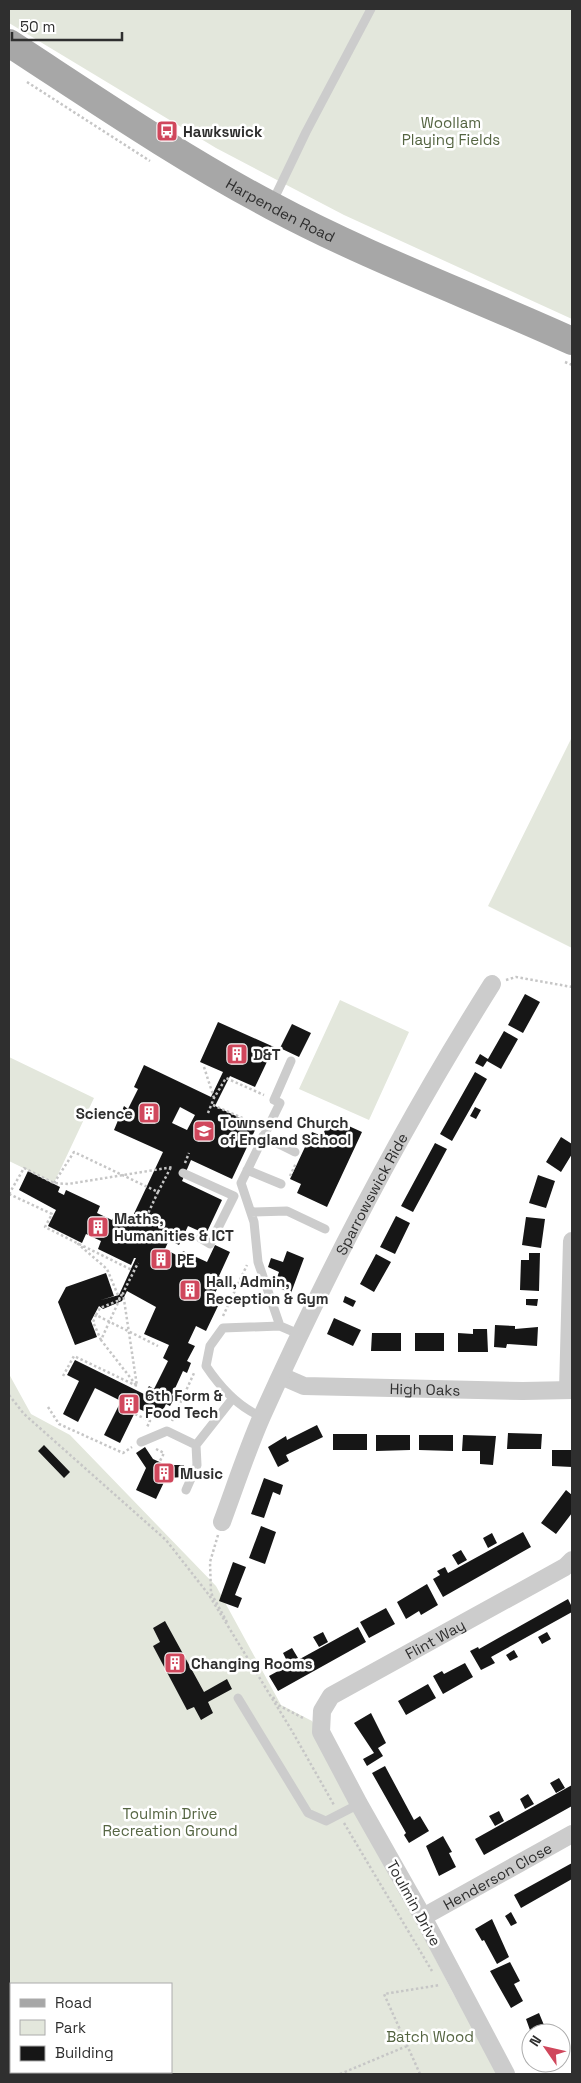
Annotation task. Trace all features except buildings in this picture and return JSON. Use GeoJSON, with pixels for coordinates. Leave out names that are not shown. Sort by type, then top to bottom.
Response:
{"type":"FeatureCollection","features":[{"type":"Feature","properties":{"kind":"main road","name":"Harpenden Road"},"geometry":{"type":"LineString","coordinates":[[9,43],[120,116],[271,206],[365,252],[572,341]]}},
{"type":"Feature","properties":{"kind":"street","name":"Sparrowswick Ride"},"geometry":{"type":"LineString","coordinates":[[222,1522],[262,1417],[388,1159],[444,1060],[492,984]]}},
{"type":"Feature","properties":{"kind":"street"},"geometry":{"type":"LineString","coordinates":[[570,1390],[570,1265],[572,1241]]}},
{"type":"Feature","properties":{"kind":"street","name":"High Oaks"},"geometry":{"type":"LineString","coordinates":[[281,1376],[304,1386],[522,1391],[570,1390]]}},
{"type":"Feature","properties":{"kind":"street","name":"Flint Way"},"geometry":{"type":"LineString","coordinates":[[321,1730],[322,1711],[332,1696],[570,1569]]}},
{"type":"Feature","properties":{"kind":"street","name":"Toulmin Drive"},"geometry":{"type":"LineString","coordinates":[[321,1730],[359,1804],[423,1917],[506,2074]]}},
{"type":"Feature","properties":{"kind":"street","name":"Henderson Close"},"geometry":{"type":"LineString","coordinates":[[423,1917],[572,1834]]}},
{"type":"Feature","properties":{"kind":"lane"},"geometry":{"type":"LineString","coordinates":[[271,206],[306,132],[371,9]]}},
{"type":"Feature","properties":{"kind":"lane"},"geometry":{"type":"LineString","coordinates":[[280,1326],[258,1262],[254,1222],[241,1183],[263,1132],[280,1103],[274,1100],[291,1061]]}},
{"type":"Feature","properties":{"kind":"lane"},"geometry":{"type":"LineString","coordinates":[[263,1132],[295,1152]]}},
{"type":"Feature","properties":{"kind":"lane"},"geometry":{"type":"LineString","coordinates":[[181,1168],[234,1196],[244,1193]]}},
{"type":"Feature","properties":{"kind":"lane"},"geometry":{"type":"LineString","coordinates":[[248,1170],[281,1184]]}},
{"type":"Feature","properties":{"kind":"lane"},"geometry":{"type":"LineString","coordinates":[[200,1238],[210,1244],[234,1196]]}},
{"type":"Feature","properties":{"kind":"lane"},"geometry":{"type":"LineString","coordinates":[[251,1212],[287,1211],[325,1230]]}},
{"type":"Feature","properties":{"kind":"lane"},"geometry":{"type":"LineString","coordinates":[[262,1417],[232,1398],[206,1366],[210,1346],[222,1328],[280,1326],[301,1335]]}},
{"type":"Feature","properties":{"kind":"lane"},"geometry":{"type":"LineString","coordinates":[[186,1490],[197,1466],[196,1446],[232,1398]]}},
{"type":"Feature","properties":{"kind":"lane"},"geometry":{"type":"LineString","coordinates":[[141,1442],[167,1431],[196,1446]]}},
{"type":"Feature","properties":{"kind":"lane"},"geometry":{"type":"LineString","coordinates":[[238,1698],[308,1814],[326,1821],[359,1804]]}},
{"type":"Feature","properties":{"kind":"path"},"geometry":{"type":"LineString","coordinates":[[492,984],[516,977],[572,987]]}},
{"type":"Feature","properties":{"kind":"path"},"geometry":{"type":"LineString","coordinates":[[204,1067],[214,1098]]}},
{"type":"Feature","properties":{"kind":"path"},"geometry":{"type":"LineString","coordinates":[[208,1112],[226,1078],[274,1100]]}},
{"type":"Feature","properties":{"kind":"path"},"geometry":{"type":"LineString","coordinates":[[213,1104],[263,1132]]}},
{"type":"Feature","properties":{"kind":"path"},"geometry":{"type":"LineString","coordinates":[[54,1183],[74,1152],[158,1192]]}},
{"type":"Feature","properties":{"kind":"path"},"geometry":{"type":"LineString","coordinates":[[134,1271],[44,1227],[52,1214],[9,1194],[24,1168],[54,1183],[68,1184],[181,1168],[189,1153]]}},
{"type":"Feature","properties":{"kind":"path"},"geometry":{"type":"LineString","coordinates":[[144,1222],[171,1168]]}},
{"type":"Feature","properties":{"kind":"path"},"geometry":{"type":"LineString","coordinates":[[77,1243],[107,1269],[120,1300]]}},
{"type":"Feature","properties":{"kind":"path"},"geometry":{"type":"LineString","coordinates":[[101,1340],[138,1263]]}},
{"type":"Feature","properties":{"kind":"path"},"geometry":{"type":"LineString","coordinates":[[248,1264],[251,1272]]}},
{"type":"Feature","properties":{"kind":"path"},"geometry":{"type":"LineString","coordinates":[[123,1293],[137,1386]]}},
{"type":"Feature","properties":{"kind":"path"},"geometry":{"type":"LineString","coordinates":[[120,1300],[100,1308],[93,1322],[101,1340],[137,1386]]}},
{"type":"Feature","properties":{"kind":"path"},"geometry":{"type":"LineString","coordinates":[[96,1315],[158,1346]]}},
{"type":"Feature","properties":{"kind":"path"},"geometry":{"type":"LineString","coordinates":[[63,1376],[74,1356],[137,1386]]}},
{"type":"Feature","properties":{"kind":"path"},"geometry":{"type":"LineString","coordinates":[[9,1395],[24,1414],[166,1540],[209,1595],[292,1731],[440,1985]]}},
{"type":"Feature","properties":{"kind":"path"},"geometry":{"type":"LineString","coordinates":[[48,1406],[59,1424],[123,1453],[141,1442]]}},
{"type":"Feature","properties":{"kind":"path"},"geometry":{"type":"LineString","coordinates":[[222,1522],[210,1562],[211,1593],[251,1664],[278,1705],[321,1730]]}},
{"type":"Feature","properties":{"kind":"path"},"geometry":{"type":"LineString","coordinates":[[420,2074],[384,1994],[440,1985],[461,1988]]}},
{"type":"Feature","properties":{"kind":"path"},"geometry":{"type":"LineString","coordinates":[[340,2074],[407,2046]]}},
{"type":"Feature","properties":{"kind":"green space","name":"Woollam Playing Fields"},"geometry":{"type":"Polygon","coordinates":[[[9,9],[572,9],[572,319],[344,215],[216,148],[9,23],[9,9]]]}},
{"type":"Feature","properties":{"kind":"green space"},"geometry":{"type":"Polygon","coordinates":[[[572,737],[572,948],[488,906],[572,737]]]}},
{"type":"Feature","properties":{"kind":"green space"},"geometry":{"type":"Polygon","coordinates":[[[340,1000],[409,1032],[369,1120],[299,1089],[340,1000]]]}},
{"type":"Feature","properties":{"kind":"green space"},"geometry":{"type":"Polygon","coordinates":[[[9,1057],[94,1098],[54,1183],[9,1161],[9,1057]]]}},
{"type":"Feature","properties":{"kind":"green space","name":"Toulmin Drive Recreation Ground"},"geometry":{"type":"Polygon","coordinates":[[[9,1374],[31,1414],[70,1435],[216,1586],[281,1705],[312,1721],[453,1993],[499,2074],[9,2074],[9,1374]]]}},
{"type":"Feature","properties":{"kind":"place","name":"Hawkswick"},"geometry":{"type":"Point","coordinates":[167,131]}},
{"type":"Feature","properties":{"kind":"place","name":"D&T"},"geometry":{"type":"Point","coordinates":[237,1054]}},
{"type":"Feature","properties":{"kind":"place","name":"Science"},"geometry":{"type":"Point","coordinates":[149,1113]}},
{"type":"Feature","properties":{"kind":"place","name":"Townsend Church of England School"},"geometry":{"type":"Point","coordinates":[204,1131]}},
{"type":"Feature","properties":{"kind":"place","name":"Maths, Humanities & ICT"},"geometry":{"type":"Point","coordinates":[98,1227]}},
{"type":"Feature","properties":{"kind":"place","name":"PE"},"geometry":{"type":"Point","coordinates":[161,1259]}},
{"type":"Feature","properties":{"kind":"place","name":"Hall, Admin, Reception & Gym"},"geometry":{"type":"Point","coordinates":[190,1290]}},
{"type":"Feature","properties":{"kind":"place","name":"6th Form & Food Tech"},"geometry":{"type":"Point","coordinates":[129,1404]}},
{"type":"Feature","properties":{"kind":"place","name":"Music"},"geometry":{"type":"Point","coordinates":[164,1473]}},
{"type":"Feature","properties":{"kind":"place","name":"Changing Rooms"},"geometry":{"type":"Point","coordinates":[175,1663]}},
{"type":"Feature","properties":{"kind":"park label","name":"Batch Wood"},"geometry":{"type":"Point","coordinates":[430,2036]}}]}
